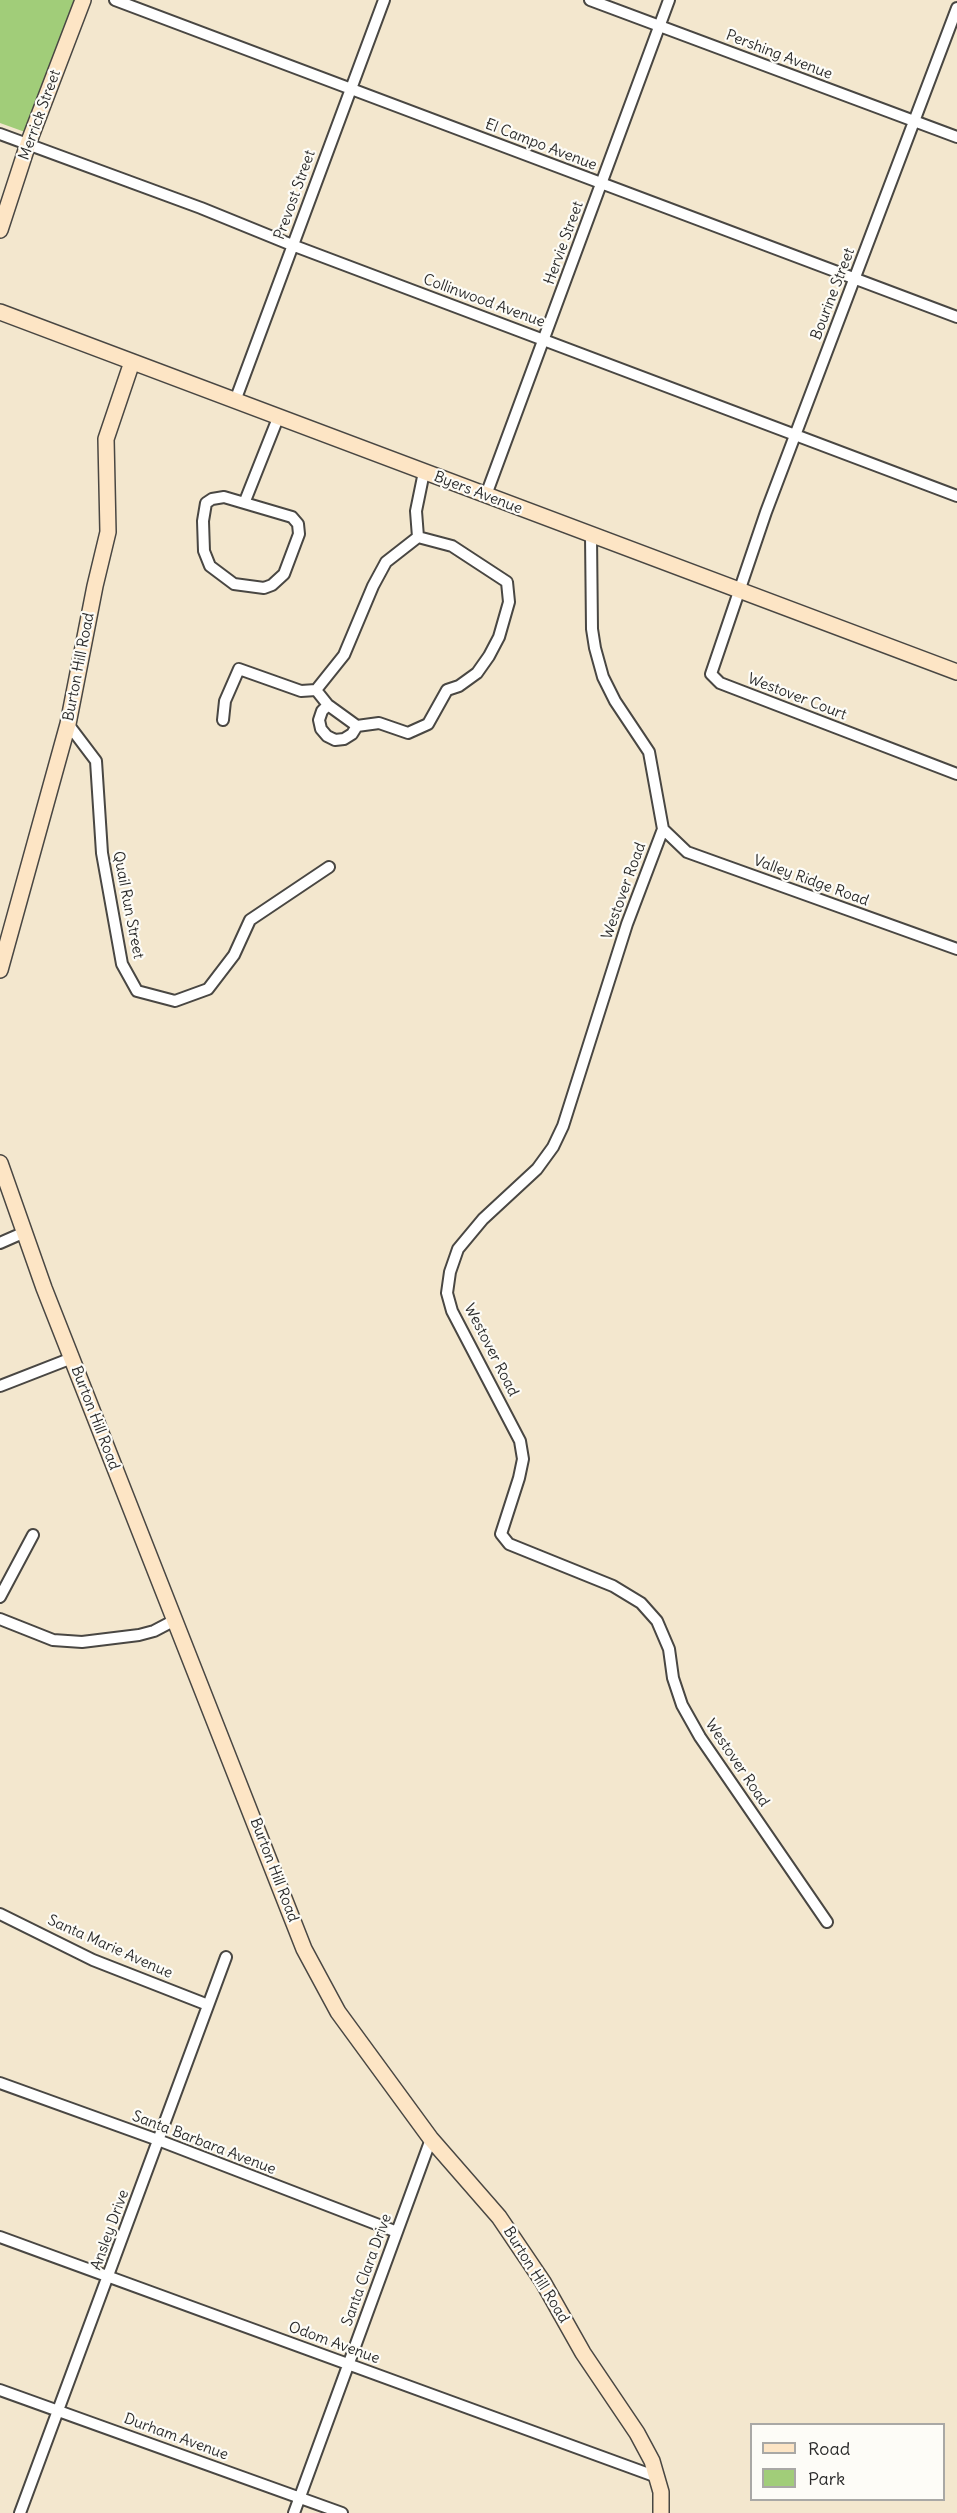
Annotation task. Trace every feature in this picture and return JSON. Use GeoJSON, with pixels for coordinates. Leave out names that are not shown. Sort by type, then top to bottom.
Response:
{"type":"FeatureCollection","features":[{"type":"Feature","properties":{"kind":"street","name":"Merrick Street"},"geometry":{"type":"LineString","coordinates":[[0,230],[28,144],[83,0]]}},
{"type":"Feature","properties":{"kind":"street","name":"El Campo Avenue"},"geometry":{"type":"LineString","coordinates":[[115,0],[957,318]]}},
{"type":"Feature","properties":{"kind":"street","name":"Prevost Street"},"geometry":{"type":"LineString","coordinates":[[236,401],[384,0]]}},
{"type":"Feature","properties":{"kind":"street","name":"Pershing Avenue"},"geometry":{"type":"LineString","coordinates":[[590,0],[957,137]]}},
{"type":"Feature","properties":{"kind":"street","name":"Hervie Street"},"geometry":{"type":"LineString","coordinates":[[486,495],[669,0]]}},
{"type":"Feature","properties":{"kind":"street","name":"Bourine Street"},"geometry":{"type":"LineString","coordinates":[[739,591],[957,8]]}},
{"type":"Feature","properties":{"kind":"street","name":"Collinwood Avenue"},"geometry":{"type":"LineString","coordinates":[[0,134],[201,208],[292,245],[957,496]]}},
{"type":"Feature","properties":{"kind":"street","name":"Byers Avenue"},"geometry":{"type":"LineString","coordinates":[[0,312],[957,672]]}},
{"type":"Feature","properties":{"kind":"street","name":"Burton Hill Road"},"geometry":{"type":"LineString","coordinates":[[0,970],[68,724],[108,532],[106,439],[132,362]]}},
{"type":"Feature","properties":{"kind":"street"},"geometry":{"type":"LineString","coordinates":[[245,501],[278,418]]}},
{"type":"Feature","properties":{"kind":"street"},"geometry":{"type":"LineString","coordinates":[[417,537],[417,503],[424,472]]}},
{"type":"Feature","properties":{"kind":"street"},"geometry":{"type":"LineString","coordinates":[[224,497],[245,501],[292,517],[298,524],[299,534],[284,574],[264,588],[231,583],[210,566],[204,551],[203,521],[206,503],[212,499],[224,497]]}},
{"type":"Feature","properties":{"kind":"street","name":"Westover Road"},"geometry":{"type":"LineString","coordinates":[[591,536],[592,628],[595,648],[603,677],[615,701],[649,752],[663,830],[627,924],[563,1126],[553,1147],[537,1168],[483,1220],[458,1249],[450,1272],[447,1293],[452,1311],[520,1442],[523,1459],[519,1479],[501,1534],[509,1544],[613,1586],[641,1603],[657,1621],[669,1649],[673,1678],[682,1705],[700,1737],[827,1923]]}},
{"type":"Feature","properties":{"kind":"street"},"geometry":{"type":"LineString","coordinates":[[223,720],[225,701],[238,669],[301,691],[316,690],[344,655],[386,562],[417,537]]}},
{"type":"Feature","properties":{"kind":"street"},"geometry":{"type":"LineString","coordinates":[[316,690],[328,705],[357,726],[379,723],[408,733],[428,724],[447,690],[459,686],[477,673],[499,637],[509,602],[507,582],[452,546],[417,537]]}},
{"type":"Feature","properties":{"kind":"street","name":"Westover Court"},"geometry":{"type":"LineString","coordinates":[[739,591],[711,668],[711,674],[720,683],[957,774]]}},
{"type":"Feature","properties":{"kind":"street"},"geometry":{"type":"LineString","coordinates":[[328,705],[322,711],[319,720],[321,729],[327,736],[335,740],[344,739],[352,734],[357,726]]}},
{"type":"Feature","properties":{"kind":"street","name":"Quail Run Street"},"geometry":{"type":"LineString","coordinates":[[68,724],[96,761],[102,853],[122,964],[136,991],[175,1001],[208,989],[234,955],[250,920],[329,867]]}},
{"type":"Feature","properties":{"kind":"street","name":"Valley Ridge Road"},"geometry":{"type":"LineString","coordinates":[[663,830],[687,852],[957,949]]}},
{"type":"Feature","properties":{"kind":"street","name":"Burton Hill Road"},"geometry":{"type":"LineString","coordinates":[[0,1162],[72,1358],[308,1958],[338,2012],[431,2139],[499,2217],[543,2282],[583,2353],[637,2433],[652,2460],[661,2492],[661,2513]]}},
{"type":"Feature","properties":{"kind":"street"},"geometry":{"type":"LineString","coordinates":[[0,1243],[25,1232]]}},
{"type":"Feature","properties":{"kind":"street"},"geometry":{"type":"LineString","coordinates":[[0,1386],[72,1358]]}},
{"type":"Feature","properties":{"kind":"street"},"geometry":{"type":"LineString","coordinates":[[0,1597],[33,1535]]}},
{"type":"Feature","properties":{"kind":"street"},"geometry":{"type":"LineString","coordinates":[[0,1619],[53,1640],[82,1642],[139,1635],[154,1631],[175,1620]]}},
{"type":"Feature","properties":{"kind":"street","name":"Santa Marie Avenue"},"geometry":{"type":"LineString","coordinates":[[0,1914],[93,1960],[208,2005]]}},
{"type":"Feature","properties":{"kind":"street","name":"Ansley Drive"},"geometry":{"type":"LineString","coordinates":[[20,2513],[226,1957]]}},
{"type":"Feature","properties":{"kind":"street","name":"Santa Barbara Avenue"},"geometry":{"type":"LineString","coordinates":[[0,2083],[158,2140],[397,2232]]}},
{"type":"Feature","properties":{"kind":"street","name":"Santa Clara Drive"},"geometry":{"type":"LineString","coordinates":[[294,2513],[431,2139]]}},
{"type":"Feature","properties":{"kind":"street","name":"Odom Avenue"},"geometry":{"type":"LineString","coordinates":[[0,2236],[657,2477]]}},
{"type":"Feature","properties":{"kind":"street","name":"Durham Avenue"},"geometry":{"type":"LineString","coordinates":[[0,2390],[342,2513]]}},
{"type":"Feature","properties":{"kind":"green space"},"geometry":{"type":"Polygon","coordinates":[[[0,0],[74,0],[25,132],[0,123],[0,0]]]}}]}
